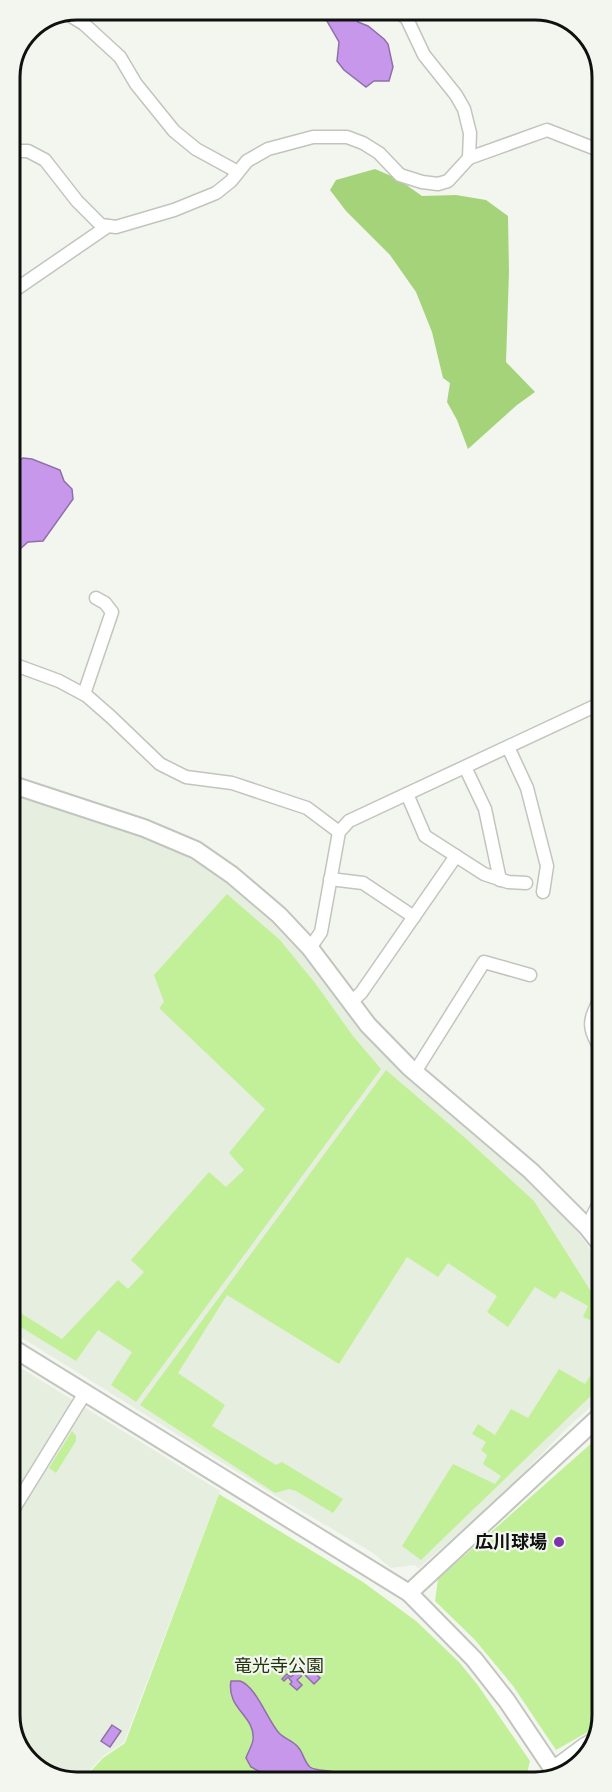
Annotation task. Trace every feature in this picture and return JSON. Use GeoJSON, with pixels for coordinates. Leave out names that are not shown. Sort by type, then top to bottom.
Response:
{"type":"FeatureCollection","features":[{"type":"Feature","properties":{"kind":"street"},"geometry":{"type":"LineString","coordinates":[[77,20],[120,57],[136,84],[174,131],[196,149],[238,172]]}},
{"type":"Feature","properties":{"kind":"street"},"geometry":{"type":"LineString","coordinates":[[407,20],[424,55],[456,95],[464,109],[470,132],[469,158]]}},
{"type":"Feature","properties":{"kind":"street"},"geometry":{"type":"LineString","coordinates":[[20,152],[28,152],[45,160],[77,201],[101,225],[116,227],[174,210],[216,193],[231,181],[247,161],[268,149],[313,137],[347,137],[363,143],[379,153],[400,175],[438,184],[448,181],[469,158],[547,130],[592,148]]}},
{"type":"Feature","properties":{"kind":"street"},"geometry":{"type":"LineString","coordinates":[[20,286],[108,226]]}},
{"type":"Feature","properties":{"kind":"street"},"geometry":{"type":"LineString","coordinates":[[84,694],[112,612],[105,603],[96,598]]}},
{"type":"Feature","properties":{"kind":"street"},"geometry":{"type":"LineString","coordinates":[[20,667],[59,681],[84,694],[160,764],[186,777],[232,783],[307,808],[339,832]]}},
{"type":"Feature","properties":{"kind":"street"},"geometry":{"type":"LineString","coordinates":[[310,948],[321,932],[339,832],[349,821],[592,707]]}},
{"type":"Feature","properties":{"kind":"street"},"geometry":{"type":"LineString","coordinates":[[508,747],[527,788],[547,866],[543,892]]}},
{"type":"Feature","properties":{"kind":"street"},"geometry":{"type":"LineString","coordinates":[[465,767],[485,809],[500,880]]}},
{"type":"Feature","properties":{"kind":"street"},"geometry":{"type":"LineString","coordinates":[[20,786],[144,828],[196,850],[232,875],[279,915],[310,948],[368,1025],[415,1072],[531,1171],[592,1233]]}},
{"type":"Feature","properties":{"kind":"street"},"geometry":{"type":"LineString","coordinates":[[407,794],[426,836],[484,874],[508,882],[526,883]]}},
{"type":"Feature","properties":{"kind":"street"},"geometry":{"type":"LineString","coordinates":[[351,1002],[361,993],[456,856]]}},
{"type":"Feature","properties":{"kind":"street"},"geometry":{"type":"LineString","coordinates":[[330,879],[363,883],[414,917]]}},
{"type":"Feature","properties":{"kind":"street"},"geometry":{"type":"LineString","coordinates":[[415,1072],[484,962],[530,975]]}},
{"type":"Feature","properties":{"kind":"street"},"geometry":{"type":"LineString","coordinates":[[587,1227],[592,1217]]}},
{"type":"Feature","properties":{"kind":"street"},"geometry":{"type":"LineString","coordinates":[[20,1353],[409,1593],[474,1659],[507,1701],[547,1771]]}},
{"type":"Feature","properties":{"kind":"street"},"geometry":{"type":"LineString","coordinates":[[20,1499],[86,1393]]}},
{"type":"Feature","properties":{"kind":"street"},"geometry":{"type":"LineString","coordinates":[[409,1593],[592,1423]]}},
{"type":"Feature","properties":{"kind":"street"},"geometry":{"type":"LineString","coordinates":[[554,1769],[585,1744]]}},
{"type":"Feature","properties":{"kind":"shaded area"},"geometry":{"type":"Polygon","coordinates":[[[326,20],[356,20],[368,26],[388,44],[393,67],[389,81],[374,81],[366,87],[344,70],[337,61],[339,42],[326,20]]]}},
{"type":"Feature","properties":{"kind":"shaded area"},"geometry":{"type":"Polygon","coordinates":[[[32,459],[60,470],[64,481],[72,489],[73,499],[43,541],[28,542],[20,549],[20,460],[32,459]]]}},
{"type":"Feature","properties":{"kind":"shaded area"},"geometry":{"type":"Polygon","coordinates":[[[20,795],[131,832],[175,850],[218,875],[248,897],[284,930],[543,1193],[571,1223],[592,1252],[592,1406],[568,1427],[502,1495],[419,1568],[414,1565],[391,1568],[373,1553],[276,1496],[20,1337],[20,795]]]}},
{"type":"Feature","properties":{"kind":"shaded area"},"geometry":{"type":"Polygon","coordinates":[[[20,1368],[220,1491],[124,1742],[103,1756],[88,1772],[73,1772],[51,1767],[29,1747],[21,1730],[20,1368]]]}},
{"type":"Feature","properties":{"kind":"shaded area"},"geometry":{"type":"Polygon","coordinates":[[[301,1661],[311,1665],[319,1672],[317,1675],[320,1678],[314,1684],[305,1673],[297,1680],[302,1685],[297,1690],[290,1684],[292,1682],[288,1677],[284,1681],[282,1679],[287,1674],[291,1677],[301,1667],[298,1664],[301,1661]]]}},
{"type":"Feature","properties":{"kind":"shaded area"},"geometry":{"type":"Polygon","coordinates":[[[231,1681],[246,1684],[275,1728],[298,1747],[310,1767],[334,1772],[260,1772],[251,1767],[246,1758],[253,1740],[253,1732],[233,1699],[231,1681]]]}},
{"type":"Feature","properties":{"kind":"shaded area"},"geometry":{"type":"Polygon","coordinates":[[[112,1725],[121,1731],[110,1747],[101,1741],[112,1725]]]}},
{"type":"Feature","properties":{"kind":"green space"},"geometry":{"type":"Polygon","coordinates":[[[375,169],[398,179],[422,196],[456,195],[486,200],[508,216],[506,362],[535,392],[468,449],[447,402],[450,383],[443,378],[432,332],[416,292],[390,255],[346,211],[330,190],[336,180],[375,169]]]}},
{"type":"Feature","properties":{"kind":"green space"},"geometry":{"type":"Polygon","coordinates":[[[227,894],[280,940],[381,1069],[136,1402],[111,1385],[132,1352],[98,1330],[76,1361],[20,1327],[20,1313],[62,1339],[118,1280],[128,1289],[144,1272],[131,1260],[209,1172],[226,1187],[244,1170],[229,1153],[265,1109],[159,1008],[164,1002],[154,975],[227,894]]]}},
{"type":"Feature","properties":{"kind":"green space"},"geometry":{"type":"Polygon","coordinates":[[[386,1070],[534,1201],[592,1293],[592,1321],[583,1317],[588,1306],[561,1291],[555,1299],[535,1287],[508,1327],[487,1312],[497,1296],[448,1263],[438,1277],[407,1257],[339,1364],[227,1295],[178,1373],[225,1405],[212,1426],[276,1465],[282,1462],[343,1499],[333,1513],[296,1491],[289,1489],[275,1493],[140,1405],[386,1070]]]}},
{"type":"Feature","properties":{"kind":"green space"},"geometry":{"type":"Polygon","coordinates":[[[559,1369],[585,1384],[592,1373],[592,1395],[421,1560],[402,1546],[453,1464],[495,1484],[501,1476],[483,1464],[487,1455],[481,1450],[486,1442],[472,1434],[478,1424],[495,1435],[511,1409],[528,1418],[559,1369]]]}},
{"type":"Feature","properties":{"kind":"green space"},"geometry":{"type":"Polygon","coordinates":[[[72,1431],[76,1436],[76,1441],[56,1473],[49,1468],[72,1431]]]}},
{"type":"Feature","properties":{"kind":"green space"},"geometry":{"type":"Polygon","coordinates":[[[592,1443],[592,1715],[590,1731],[556,1750],[513,1686],[475,1640],[435,1601],[438,1579],[592,1443]]]}},
{"type":"Feature","properties":{"kind":"green space","name":"竜光寺公園"},"geometry":{"type":"Polygon","coordinates":[[[219,1494],[363,1582],[416,1621],[459,1662],[477,1684],[530,1761],[527,1772],[90,1772],[103,1758],[125,1743],[219,1494]]]}},
{"type":"Feature","properties":{"kind":"place","name":"広川球場"},"geometry":{"type":"Point","coordinates":[559,1542]}}]}
